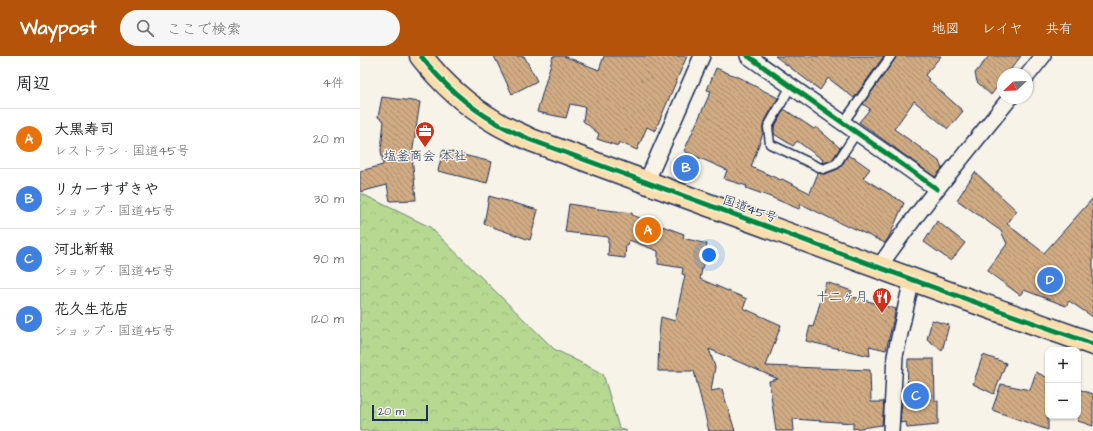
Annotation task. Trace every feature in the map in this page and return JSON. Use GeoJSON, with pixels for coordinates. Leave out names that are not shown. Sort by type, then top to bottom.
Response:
{"type":"FeatureCollection","features":[{"type":"Feature","properties":{"kind":"highway","name":"国道45号"},"geometry":{"type":"LineString","coordinates":[[421,56],[431,69],[465,102],[495,123],[532,140],[646,183],[1093,344]]}},
{"type":"Feature","properties":{"kind":"street"},"geometry":{"type":"LineString","coordinates":[[646,183],[702,56]]}},
{"type":"Feature","properties":{"kind":"street"},"geometry":{"type":"LineString","coordinates":[[748,56],[937,189]]}},
{"type":"Feature","properties":{"kind":"street"},"geometry":{"type":"LineString","coordinates":[[1032,68],[1038,58]]}},
{"type":"Feature","properties":{"kind":"street"},"geometry":{"type":"LineString","coordinates":[[878,267],[937,189],[1005,104]]}},
{"type":"Feature","properties":{"kind":"street"},"geometry":{"type":"LineString","coordinates":[[891,431],[895,356],[912,279]]}},
{"type":"Feature","properties":{"kind":"lane"},"geometry":{"type":"LineString","coordinates":[[843,123],[891,56]]}},
{"type":"Feature","properties":{"kind":"lane"},"geometry":{"type":"LineString","coordinates":[[791,86],[768,127],[770,144],[823,169],[836,164],[857,132]]}},
{"type":"Feature","properties":{"kind":"green space"},"geometry":{"type":"Polygon","coordinates":[[[360,193],[430,227],[554,349],[603,374],[619,428],[627,431],[360,431],[360,193]]]}},
{"type":"Feature","properties":{"kind":"building"},"geometry":{"type":"Polygon","coordinates":[[[494,56],[524,56],[537,81],[512,94],[494,56]]]}},
{"type":"Feature","properties":{"kind":"building"},"geometry":{"type":"Polygon","coordinates":[[[553,56],[564,56],[599,70],[604,56],[687,56],[655,131],[647,127],[637,150],[619,142],[618,146],[597,139],[599,134],[583,121],[585,107],[570,104],[566,118],[537,112],[553,56]]]}},
{"type":"Feature","properties":{"kind":"building"},"geometry":{"type":"Polygon","coordinates":[[[775,56],[884,56],[854,98],[828,78],[820,90],[775,56]]]}},
{"type":"Feature","properties":{"kind":"building"},"geometry":{"type":"Polygon","coordinates":[[[896,56],[941,56],[925,75],[929,79],[928,80],[963,111],[948,129],[914,101],[894,129],[939,161],[942,169],[935,177],[859,122],[870,109],[863,104],[896,56]]]}},
{"type":"Feature","properties":{"kind":"building"},"geometry":{"type":"Polygon","coordinates":[[[989,56],[1021,56],[1012,68],[997,68],[997,87],[991,95],[977,82],[975,73],[989,56]]]}},
{"type":"Feature","properties":{"kind":"building"},"geometry":{"type":"Polygon","coordinates":[[[716,68],[747,81],[778,98],[763,124],[763,133],[751,167],[781,180],[782,179],[810,193],[818,173],[825,174],[838,169],[841,167],[848,155],[852,158],[853,157],[870,169],[863,178],[904,203],[885,243],[801,204],[799,209],[746,188],[747,186],[724,179],[727,170],[684,151],[711,91],[707,90],[716,68]]]}},
{"type":"Feature","properties":{"kind":"building"},"geometry":{"type":"Polygon","coordinates":[[[382,97],[420,102],[412,155],[416,200],[390,201],[387,185],[360,192],[360,171],[383,165],[381,150],[384,121],[378,117],[382,97]]]}},
{"type":"Feature","properties":{"kind":"building"},"geometry":{"type":"Polygon","coordinates":[[[784,109],[814,129],[816,127],[840,148],[832,160],[823,163],[823,160],[797,141],[793,146],[774,134],[774,128],[784,109]]]}},
{"type":"Feature","properties":{"kind":"building"},"geometry":{"type":"Polygon","coordinates":[[[443,150],[492,162],[487,183],[438,171],[443,150]]]}},
{"type":"Feature","properties":{"kind":"building"},"geometry":{"type":"Polygon","coordinates":[[[975,172],[1017,211],[1007,224],[1044,253],[1093,198],[1093,317],[1069,301],[1066,306],[1024,290],[1020,295],[987,271],[1007,244],[1001,231],[957,200],[975,172]]]}},
{"type":"Feature","properties":{"kind":"building"},"geometry":{"type":"Polygon","coordinates":[[[489,196],[538,210],[530,240],[484,224],[489,196]]]}},
{"type":"Feature","properties":{"kind":"building"},"geometry":{"type":"Polygon","coordinates":[[[569,204],[632,213],[632,215],[684,234],[683,238],[707,244],[700,279],[747,299],[743,308],[781,325],[766,366],[870,370],[871,402],[884,402],[882,425],[853,429],[853,423],[793,419],[794,431],[776,431],[769,381],[778,379],[709,349],[715,367],[711,391],[722,389],[735,431],[709,431],[694,371],[658,371],[661,317],[675,321],[685,275],[682,274],[683,268],[658,264],[658,251],[629,240],[628,246],[626,245],[625,258],[608,256],[608,237],[565,232],[569,204]]]}},
{"type":"Feature","properties":{"kind":"building"},"geometry":{"type":"Polygon","coordinates":[[[937,221],[965,243],[951,261],[924,242],[937,221]]]}},
{"type":"Feature","properties":{"kind":"building"},"geometry":{"type":"Polygon","coordinates":[[[826,282],[852,291],[850,296],[896,309],[886,350],[869,346],[870,356],[806,341],[810,326],[813,327],[826,282]]]}},
{"type":"Feature","properties":{"kind":"building"},"geometry":{"type":"Polygon","coordinates":[[[932,320],[949,325],[942,351],[927,339],[932,320]]]}},
{"type":"Feature","properties":{"kind":"building"},"geometry":{"type":"Polygon","coordinates":[[[983,355],[1006,363],[994,394],[973,384],[983,355]]]}},
{"type":"Feature","properties":{"kind":"building"},"geometry":{"type":"Polygon","coordinates":[[[908,359],[934,359],[935,401],[938,401],[938,425],[907,428],[906,422],[900,423],[902,402],[907,402],[908,359]]]}},
{"type":"Feature","properties":{"kind":"building"},"geometry":{"type":"Polygon","coordinates":[[[1036,372],[1045,376],[1045,419],[1048,419],[1048,430],[992,410],[1001,384],[1030,390],[1036,372]]]}},
{"type":"Feature","properties":{"kind":"building"},"geometry":{"type":"Polygon","coordinates":[[[1081,390],[1093,394],[1093,426],[1078,421],[1078,419],[1081,419],[1081,390]]]}},
{"type":"Feature","properties":{"kind":"cycle path"},"geometry":{"type":"LineString","coordinates":[[421,56],[437,75],[464,101],[499,125],[531,140],[1093,344]]}},
{"type":"Feature","properties":{"kind":"cycle path"},"geometry":{"type":"LineString","coordinates":[[748,56],[937,189]]}},
{"type":"Feature","properties":{"kind":"place","name":"塩釜商会 本社"},"geometry":{"type":"Point","coordinates":[425,148]}},
{"type":"Feature","properties":{"kind":"place","name":"リカーすずきや"},"geometry":{"type":"Point","coordinates":[686,168]}},
{"type":"Feature","properties":{"kind":"place","name":"大黒寿司"},"geometry":{"type":"Point","coordinates":[648,230]}},
{"type":"Feature","properties":{"kind":"place","name":"花久生花店"},"geometry":{"type":"Point","coordinates":[1050,280]}},
{"type":"Feature","properties":{"kind":"place","name":"十二ヶ月"},"geometry":{"type":"Point","coordinates":[882,314]}},
{"type":"Feature","properties":{"kind":"place","name":"河北新報"},"geometry":{"type":"Point","coordinates":[916,396]}}]}
